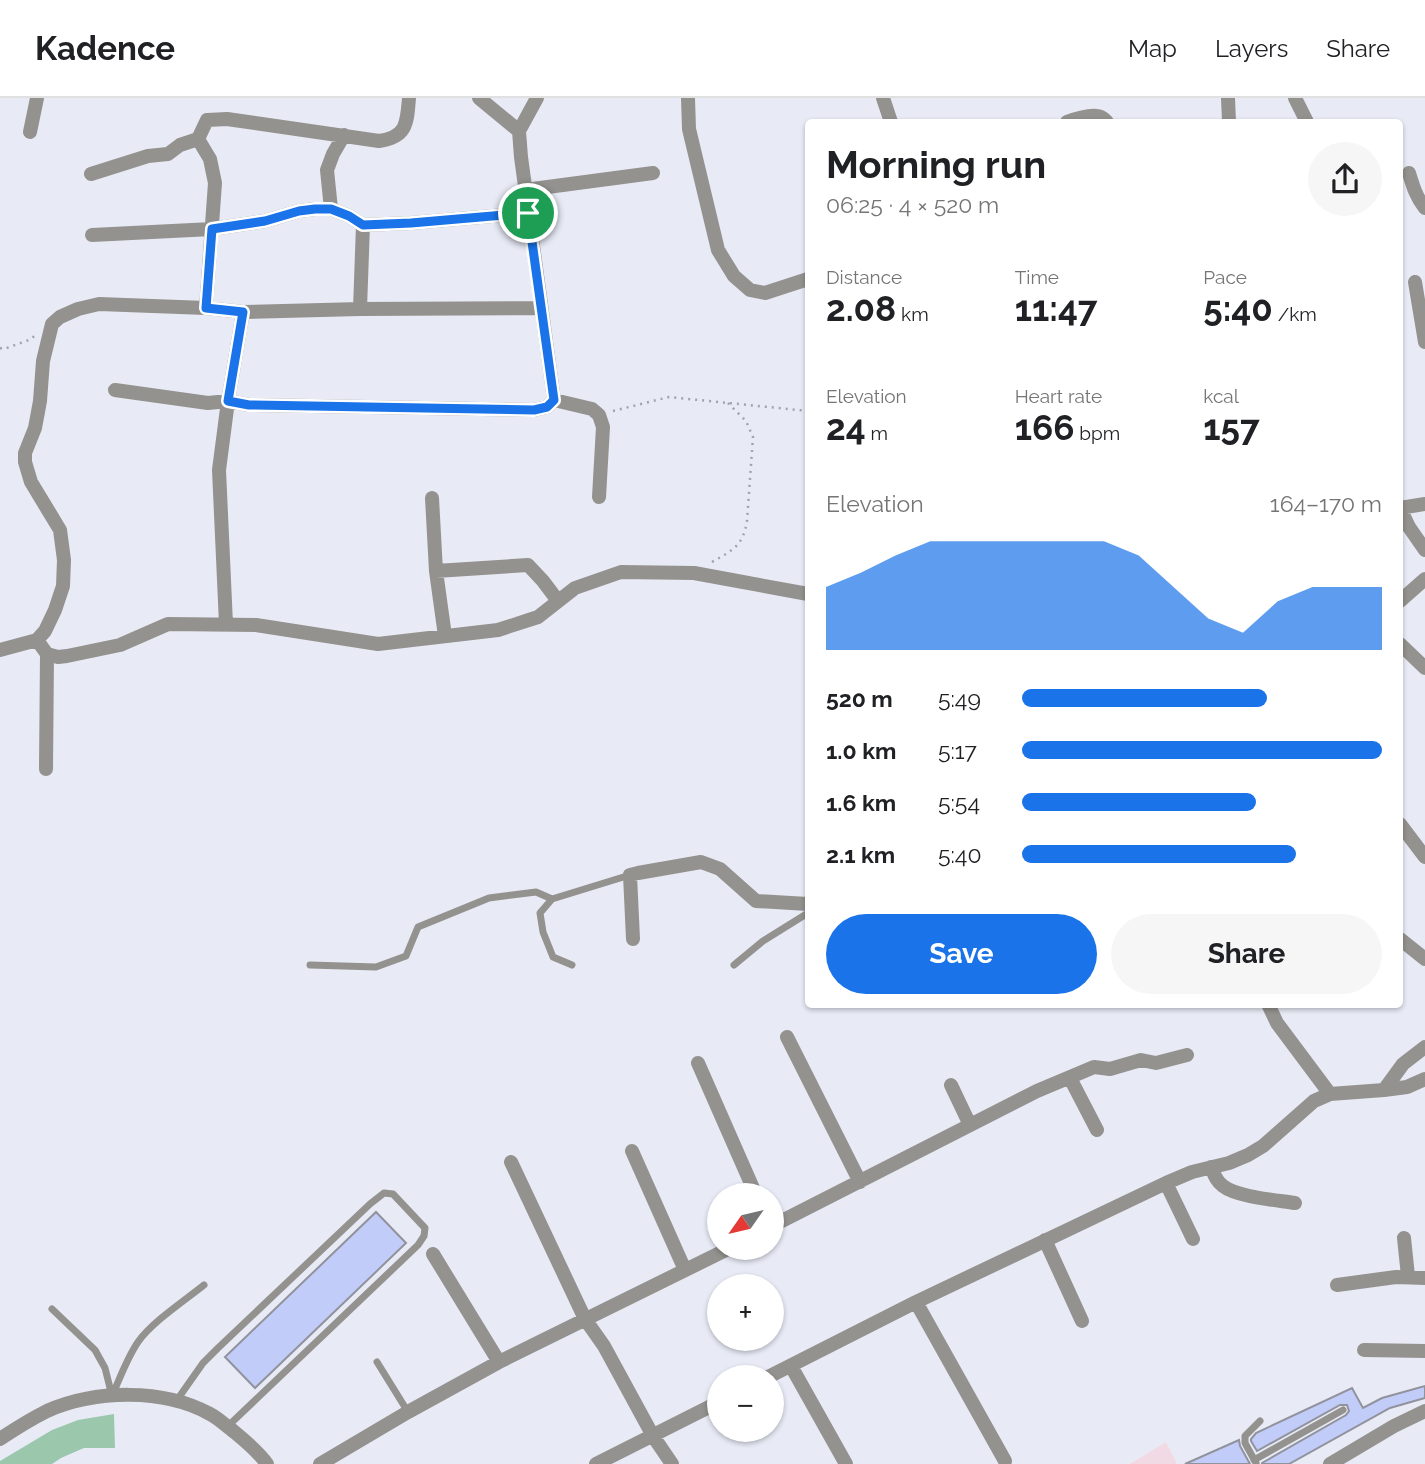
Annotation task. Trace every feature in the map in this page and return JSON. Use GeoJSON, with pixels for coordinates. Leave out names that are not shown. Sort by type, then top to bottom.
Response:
{"type":"FeatureCollection","features":[{"type":"Feature","properties":{"kind":"street"},"geometry":{"type":"LineString","coordinates":[[30,132],[37,98]]}},
{"type":"Feature","properties":{"kind":"street"},"geometry":{"type":"LineString","coordinates":[[91,174],[148,156],[168,154],[180,145],[198,139],[207,120],[227,119],[379,141],[392,139],[402,131],[408,116],[409,98]]}},
{"type":"Feature","properties":{"kind":"street"},"geometry":{"type":"LineString","coordinates":[[479,98],[519,131]]}},
{"type":"Feature","properties":{"kind":"street"},"geometry":{"type":"LineString","coordinates":[[537,98],[519,131],[554,400]]}},
{"type":"Feature","properties":{"kind":"street"},"geometry":{"type":"LineString","coordinates":[[688,98],[689,130],[718,250],[734,276],[750,290],[765,293],[805,280]]}},
{"type":"Feature","properties":{"kind":"street"},"geometry":{"type":"LineString","coordinates":[[883,98],[890,119]]}},
{"type":"Feature","properties":{"kind":"street"},"geometry":{"type":"LineString","coordinates":[[1228,98],[1228,119]]}},
{"type":"Feature","properties":{"kind":"street"},"geometry":{"type":"LineString","coordinates":[[1295,98],[1306,119]]}},
{"type":"Feature","properties":{"kind":"street"},"geometry":{"type":"LineString","coordinates":[[1073,119],[1098,116],[1105,119]]}},
{"type":"Feature","properties":{"kind":"street"},"geometry":{"type":"LineString","coordinates":[[331,209],[327,170],[344,135]]}},
{"type":"Feature","properties":{"kind":"street"},"geometry":{"type":"LineString","coordinates":[[198,139],[210,159],[215,183],[206,308]]}},
{"type":"Feature","properties":{"kind":"street"},"geometry":{"type":"LineString","coordinates":[[1425,170],[1405,174],[1425,208]]}},
{"type":"Feature","properties":{"kind":"street"},"geometry":{"type":"LineString","coordinates":[[525,190],[653,173]]}},
{"type":"Feature","properties":{"kind":"street"},"geometry":{"type":"LineString","coordinates":[[92,234],[212,229],[265,221],[299,211],[331,209],[363,225],[528,213]]}},
{"type":"Feature","properties":{"kind":"street"},"geometry":{"type":"LineString","coordinates":[[360,309],[363,225]]}},
{"type":"Feature","properties":{"kind":"street"},"geometry":{"type":"LineString","coordinates":[[1415,282],[1425,342]]}},
{"type":"Feature","properties":{"kind":"street"},"geometry":{"type":"LineString","coordinates":[[0,650],[37,640],[45,631],[63,586],[64,560],[60,530],[31,482],[25,462],[25,453],[35,428],[40,401],[43,361],[52,324],[60,317],[100,304],[243,312],[541,308]]}},
{"type":"Feature","properties":{"kind":"street"},"geometry":{"type":"LineString","coordinates":[[226,624],[219,470],[243,312]]}},
{"type":"Feature","properties":{"kind":"street"},"geometry":{"type":"LineString","coordinates":[[115,390],[208,403],[228,401],[249,405],[534,410],[547,407],[554,400]]}},
{"type":"Feature","properties":{"kind":"street"},"geometry":{"type":"LineString","coordinates":[[554,400],[592,409],[599,415],[603,427],[599,498]]}},
{"type":"Feature","properties":{"kind":"street"},"geometry":{"type":"LineString","coordinates":[[432,498],[436,571],[445,636]]}},
{"type":"Feature","properties":{"kind":"street"},"geometry":{"type":"LineString","coordinates":[[1403,508],[1425,504]]}},
{"type":"Feature","properties":{"kind":"street"},"geometry":{"type":"LineString","coordinates":[[1403,514],[1425,550]]}},
{"type":"Feature","properties":{"kind":"street"},"geometry":{"type":"LineString","coordinates":[[436,571],[528,565],[558,601]]}},
{"type":"Feature","properties":{"kind":"street"},"geometry":{"type":"LineString","coordinates":[[47,654],[67,656],[120,645],[167,624],[256,625],[378,644],[498,630],[538,617],[575,588],[621,572],[694,573],[805,593]]}},
{"type":"Feature","properties":{"kind":"street"},"geometry":{"type":"LineString","coordinates":[[1403,598],[1425,579]]}},
{"type":"Feature","properties":{"kind":"street"},"geometry":{"type":"LineString","coordinates":[[37,640],[47,654],[46,768]]}},
{"type":"Feature","properties":{"kind":"street"},"geometry":{"type":"LineString","coordinates":[[1403,647],[1425,668]]}},
{"type":"Feature","properties":{"kind":"street"},"geometry":{"type":"LineString","coordinates":[[1403,828],[1425,857]]}},
{"type":"Feature","properties":{"kind":"street"},"geometry":{"type":"LineString","coordinates":[[633,939],[630,875],[701,862],[720,869],[756,901],[805,904]]}},
{"type":"Feature","properties":{"kind":"street"},"geometry":{"type":"LineString","coordinates":[[1403,941],[1425,959]]}},
{"type":"Feature","properties":{"kind":"street"},"geometry":{"type":"LineString","coordinates":[[1270,1008],[1330,1094]]}},
{"type":"Feature","properties":{"kind":"street"},"geometry":{"type":"LineString","coordinates":[[787,1037],[860,1182]]}},
{"type":"Feature","properties":{"kind":"street"},"geometry":{"type":"LineString","coordinates":[[1384,1090],[1403,1064],[1425,1047]]}},
{"type":"Feature","properties":{"kind":"street"},"geometry":{"type":"LineString","coordinates":[[784,1221],[1037,1091],[1094,1067],[1110,1069],[1141,1060],[1156,1063],[1187,1055]]}},
{"type":"Feature","properties":{"kind":"street"},"geometry":{"type":"LineString","coordinates":[[698,1063],[751,1183]]}},
{"type":"Feature","properties":{"kind":"street"},"geometry":{"type":"LineString","coordinates":[[1070,1077],[1097,1130]]}},
{"type":"Feature","properties":{"kind":"street"},"geometry":{"type":"LineString","coordinates":[[784,1369],[916,1302],[1166,1183],[1229,1163],[1263,1146],[1314,1101],[1330,1094],[1407,1087],[1425,1079]]}},
{"type":"Feature","properties":{"kind":"street"},"geometry":{"type":"LineString","coordinates":[[951,1085],[970,1125]]}},
{"type":"Feature","properties":{"kind":"street"},"geometry":{"type":"LineString","coordinates":[[632,1150],[685,1270]]}},
{"type":"Feature","properties":{"kind":"street"},"geometry":{"type":"LineString","coordinates":[[511,1161],[585,1319],[604,1346],[653,1436],[672,1464]]}},
{"type":"Feature","properties":{"kind":"street"},"geometry":{"type":"LineString","coordinates":[[1211,1167],[1216,1179],[1234,1193],[1295,1203]]}},
{"type":"Feature","properties":{"kind":"street"},"geometry":{"type":"LineString","coordinates":[[1166,1183],[1193,1239]]}},
{"type":"Feature","properties":{"kind":"street"},"geometry":{"type":"LineString","coordinates":[[1404,1238],[1408,1276]]}},
{"type":"Feature","properties":{"kind":"street"},"geometry":{"type":"LineString","coordinates":[[1045,1240],[1082,1321]]}},
{"type":"Feature","properties":{"kind":"street"},"geometry":{"type":"LineString","coordinates":[[433,1254],[499,1362]]}},
{"type":"Feature","properties":{"kind":"street"},"geometry":{"type":"LineString","coordinates":[[320,1464],[499,1362],[707,1259]]}},
{"type":"Feature","properties":{"kind":"street"},"geometry":{"type":"LineString","coordinates":[[1338,1285],[1408,1276],[1425,1278]]}},
{"type":"Feature","properties":{"kind":"street"},"geometry":{"type":"LineString","coordinates":[[916,1302],[1005,1461]]}},
{"type":"Feature","properties":{"kind":"street"},"geometry":{"type":"LineString","coordinates":[[1364,1350],[1425,1351]]}},
{"type":"Feature","properties":{"kind":"street"},"geometry":{"type":"LineString","coordinates":[[791,1366],[846,1464]]}},
{"type":"Feature","properties":{"kind":"street"},"geometry":{"type":"LineString","coordinates":[[0,1439],[47,1411],[69,1404],[112,1396],[143,1395],[177,1400],[212,1415],[241,1437],[267,1464]]}},
{"type":"Feature","properties":{"kind":"street"},"geometry":{"type":"LineString","coordinates":[[596,1464],[707,1408]]}},
{"type":"Feature","properties":{"kind":"street"},"geometry":{"type":"LineString","coordinates":[[1330,1464],[1425,1411]]}},
{"type":"Feature","properties":{"kind":"lane"},"geometry":{"type":"LineString","coordinates":[[572,965],[553,957],[543,932],[540,913],[552,900],[630,875]]}},
{"type":"Feature","properties":{"kind":"lane"},"geometry":{"type":"LineString","coordinates":[[310,965],[376,967],[405,956],[418,927],[489,898],[536,892],[552,900]]}},
{"type":"Feature","properties":{"kind":"lane"},"geometry":{"type":"LineString","coordinates":[[734,965],[762,941],[805,915]]}},
{"type":"Feature","properties":{"kind":"lane"},"geometry":{"type":"LineString","coordinates":[[177,1400],[203,1363],[218,1348],[369,1204],[384,1193],[393,1194],[425,1228],[424,1236],[418,1245],[228,1427]]}},
{"type":"Feature","properties":{"kind":"lane"},"geometry":{"type":"LineString","coordinates":[[112,1396],[139,1341],[204,1285]]}},
{"type":"Feature","properties":{"kind":"lane"},"geometry":{"type":"LineString","coordinates":[[52,1309],[95,1350],[105,1368],[112,1396]]}},
{"type":"Feature","properties":{"kind":"lane"},"geometry":{"type":"LineString","coordinates":[[377,1362],[408,1412]]}},
{"type":"Feature","properties":{"kind":"lane"},"geometry":{"type":"LineString","coordinates":[[1260,1420],[1245,1436],[1245,1443],[1255,1462],[1343,1410]]}},
{"type":"Feature","properties":{"kind":"path"},"geometry":{"type":"LineString","coordinates":[[0,348],[29,340],[52,324]]}},
{"type":"Feature","properties":{"kind":"path"},"geometry":{"type":"LineString","coordinates":[[599,415],[669,397],[805,411]]}},
{"type":"Feature","properties":{"kind":"path"},"geometry":{"type":"LineString","coordinates":[[694,573],[736,548],[745,534],[753,437],[746,421],[728,403]]}},
{"type":"Feature","properties":{"kind":"shaded area"},"geometry":{"type":"Polygon","coordinates":[[[1166,1442],[1177,1464],[1130,1464],[1166,1442]]]}},
{"type":"Feature","properties":{"kind":"green space"},"geometry":{"type":"Polygon","coordinates":[[[114,1414],[115,1448],[84,1448],[52,1464],[0,1464],[0,1461],[52,1430],[78,1420],[114,1414]]]}},
{"type":"Feature","properties":{"kind":"building"},"geometry":{"type":"Polygon","coordinates":[[[376,1212],[406,1243],[255,1388],[225,1357],[376,1212]]]}},
{"type":"Feature","properties":{"kind":"building"},"geometry":{"type":"Polygon","coordinates":[[[1425,1386],[1425,1398],[1390,1408],[1289,1464],[1262,1463],[1346,1415],[1349,1411],[1347,1405],[1340,1405],[1257,1451],[1251,1441],[1256,1433],[1352,1388],[1363,1408],[1382,1398],[1425,1386]]]}},
{"type":"Feature","properties":{"kind":"building"},"geometry":{"type":"Polygon","coordinates":[[[1239,1440],[1250,1464],[1185,1464],[1239,1440]]]}},
{"type":"Feature","properties":{"kind":"route"},"geometry":{"type":"LineString","coordinates":[[315,209],[331,209],[363,225],[528,213],[554,400],[547,407],[534,410],[249,405],[228,401],[243,312],[206,308],[212,229],[265,221],[315,209]]}}]}
